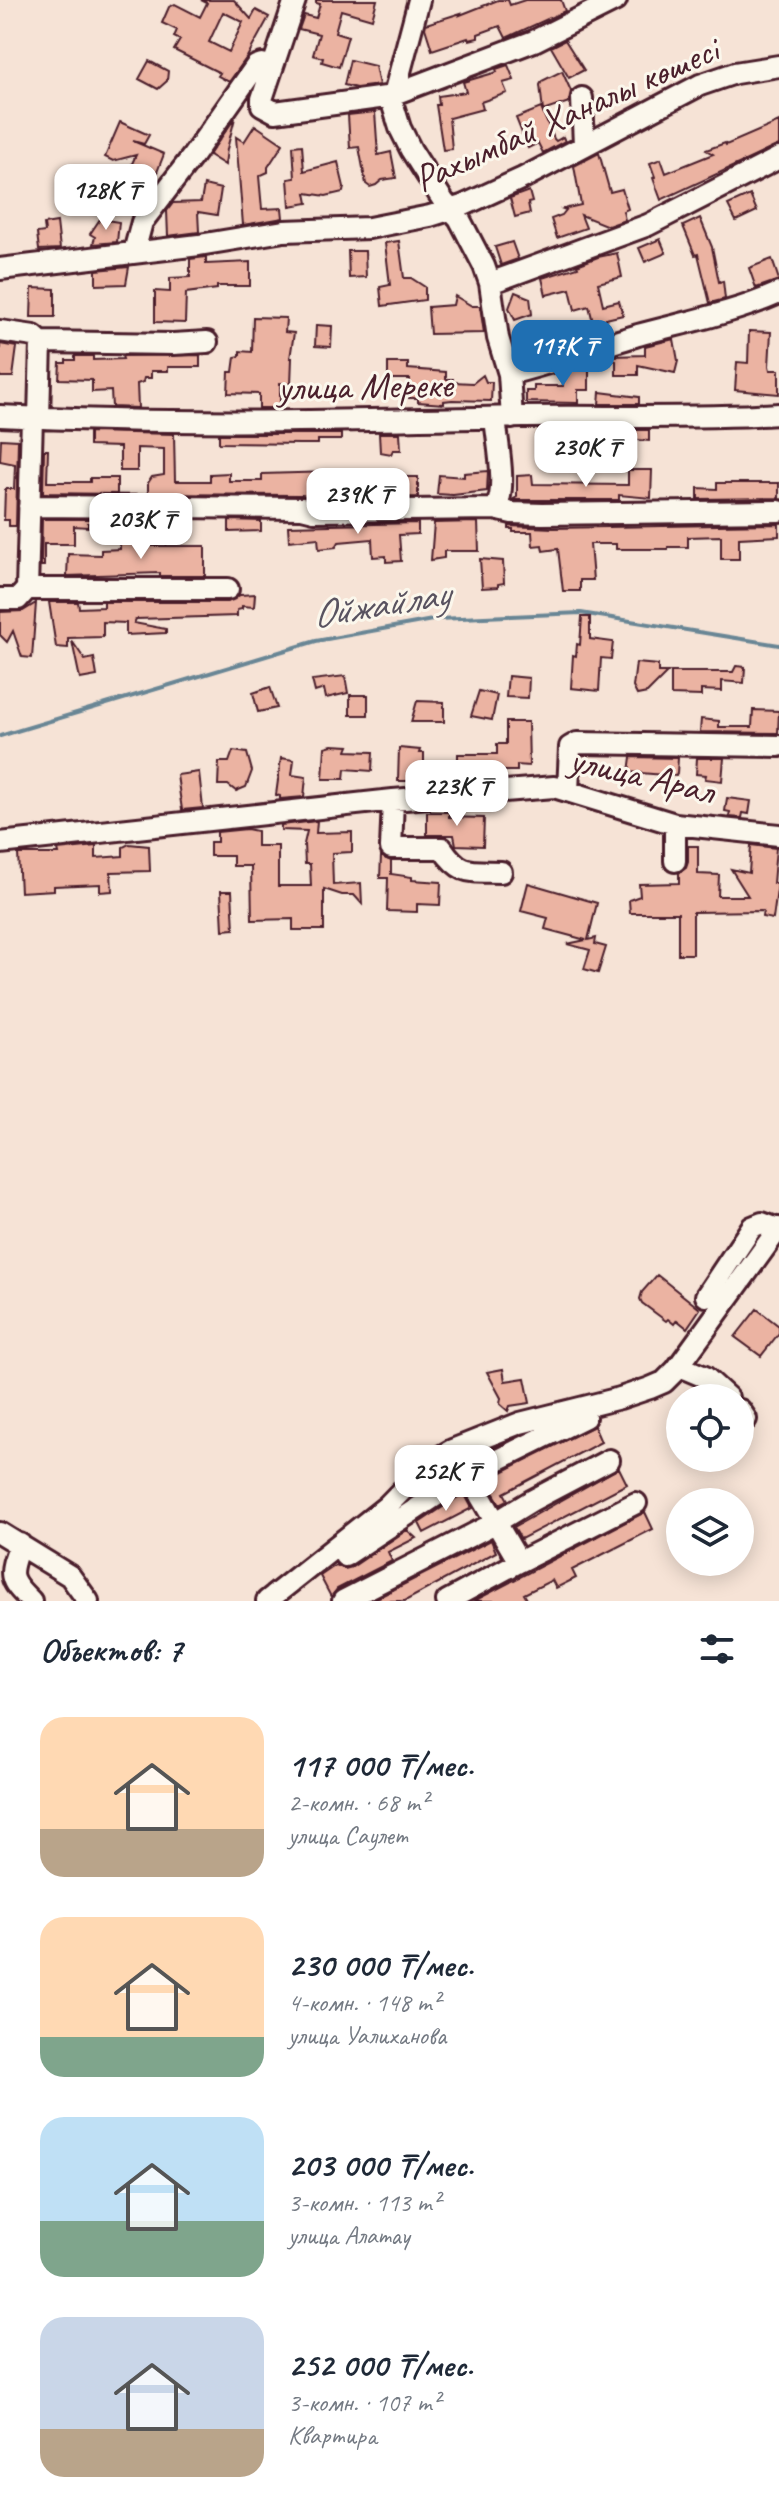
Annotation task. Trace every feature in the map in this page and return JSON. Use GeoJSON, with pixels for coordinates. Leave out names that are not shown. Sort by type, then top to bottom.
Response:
{"type":"FeatureCollection","features":[{"type":"Feature","properties":{"kind":"street"},"geometry":{"type":"LineString","coordinates":[[295,0],[271,67],[262,105],[275,112],[386,97],[534,41],[616,0]]}},
{"type":"Feature","properties":{"kind":"street"},"geometry":{"type":"LineString","coordinates":[[419,0],[392,102],[411,150],[444,202],[452,209],[478,253],[490,283],[498,338],[509,374],[500,503],[495,509]]}},
{"type":"Feature","properties":{"kind":"street"},"geometry":{"type":"LineString","coordinates":[[134,252],[142,222],[256,66],[271,67]]}},
{"type":"Feature","properties":{"kind":"street","name":"Рахымбай Ханалы көшесі"},"geometry":{"type":"LineString","coordinates":[[0,269],[284,231],[369,228],[452,209],[523,178],[700,85],[735,73],[779,66]]}},
{"type":"Feature","properties":{"kind":"street"},"geometry":{"type":"LineString","coordinates":[[582,98],[584,145]]}},
{"type":"Feature","properties":{"kind":"street"},"geometry":{"type":"LineString","coordinates":[[490,283],[648,225],[779,158]]}},
{"type":"Feature","properties":{"kind":"street"},"geometry":{"type":"LineString","coordinates":[[509,374],[755,304],[779,293]]}},
{"type":"Feature","properties":{"kind":"street"},"geometry":{"type":"LineString","coordinates":[[0,331],[34,336],[41,342],[207,342]]}},
{"type":"Feature","properties":{"kind":"street"},"geometry":{"type":"LineString","coordinates":[[0,599],[18,599],[27,589],[29,506],[41,342]]}},
{"type":"Feature","properties":{"kind":"street","name":"улица Мереке"},"geometry":{"type":"LineString","coordinates":[[0,416],[271,422],[701,419],[779,414]]}},
{"type":"Feature","properties":{"kind":"street"},"geometry":{"type":"LineString","coordinates":[[29,506],[302,508],[314,511],[495,509],[542,514],[779,511]]}},
{"type":"Feature","properties":{"kind":"street"},"geometry":{"type":"LineString","coordinates":[[27,589],[228,589]]}},
{"type":"Feature","properties":{"kind":"street"},"geometry":{"type":"LineString","coordinates":[[568,791],[570,747],[577,743],[779,746]]}},
{"type":"Feature","properties":{"kind":"street","name":"улица Арал"},"geometry":{"type":"LineString","coordinates":[[0,843],[393,800],[554,787],[675,824],[779,835]]}},
{"type":"Feature","properties":{"kind":"street"},"geometry":{"type":"LineString","coordinates":[[393,800],[391,848],[442,848],[454,865],[465,870],[501,872]]}},
{"type":"Feature","properties":{"kind":"street"},"geometry":{"type":"LineString","coordinates":[[675,824],[675,861]]}},
{"type":"Feature","properties":{"kind":"street"},"geometry":{"type":"LineString","coordinates":[[267,1601],[387,1506],[428,1464],[452,1450],[520,1423],[620,1398],[664,1382],[679,1366],[778,1229],[762,1223],[752,1227],[706,1296]]}},
{"type":"Feature","properties":{"kind":"street"},"geometry":{"type":"LineString","coordinates":[[679,1366],[705,1377],[713,1384]]}},
{"type":"Feature","properties":{"kind":"street"},"geometry":{"type":"LineString","coordinates":[[345,1556],[469,1474],[585,1417]]}},
{"type":"Feature","properties":{"kind":"street"},"geometry":{"type":"LineString","coordinates":[[452,1450],[519,1562]]}},
{"type":"Feature","properties":{"kind":"street"},"geometry":{"type":"LineString","coordinates":[[343,1601],[609,1460]]}},
{"type":"Feature","properties":{"kind":"street"},"geometry":{"type":"LineString","coordinates":[[447,1601],[636,1503]]}},
{"type":"Feature","properties":{"kind":"street"},"geometry":{"type":"LineString","coordinates":[[0,1533],[70,1576],[88,1601]]}},
{"type":"Feature","properties":{"kind":"street"},"geometry":{"type":"LineString","coordinates":[[20,1544],[13,1563],[12,1579],[15,1587],[31,1601]]}},
{"type":"Feature","properties":{"kind":"building"},"geometry":{"type":"Polygon","coordinates":[[[201,0],[234,0],[251,19],[256,10],[269,17],[229,82],[218,76],[220,73],[174,50],[180,40],[174,37],[177,30],[162,23],[169,7],[175,4],[200,17],[207,3],[201,0]],[[223,12],[209,42],[229,52],[243,22],[223,12]]]}},
{"type":"Feature","properties":{"kind":"building"},"geometry":{"type":"Polygon","coordinates":[[[316,0],[377,0],[372,19],[341,10],[335,32],[348,36],[339,67],[322,62],[323,58],[313,55],[319,34],[299,29],[304,15],[316,18],[320,4],[316,0]]]}},
{"type":"Feature","properties":{"kind":"building"},"geometry":{"type":"Polygon","coordinates":[[[498,0],[508,0],[510,5],[525,0],[561,0],[565,11],[506,38],[500,26],[478,34],[478,38],[468,38],[432,50],[426,24],[498,0]]]}},
{"type":"Feature","properties":{"kind":"building"},"geometry":{"type":"Polygon","coordinates":[[[565,40],[584,70],[569,78],[551,47],[565,40]]]}},
{"type":"Feature","properties":{"kind":"building"},"geometry":{"type":"Polygon","coordinates":[[[350,60],[375,66],[379,85],[356,88],[344,85],[350,60]]]}},
{"type":"Feature","properties":{"kind":"building"},"geometry":{"type":"Polygon","coordinates":[[[149,61],[168,71],[167,81],[158,89],[139,79],[149,61]]]}},
{"type":"Feature","properties":{"kind":"building"},"geometry":{"type":"Polygon","coordinates":[[[508,65],[514,80],[503,83],[507,93],[481,102],[483,109],[449,118],[452,149],[443,150],[436,105],[439,105],[438,96],[466,92],[463,82],[497,72],[496,69],[508,65]]]}},
{"type":"Feature","properties":{"kind":"building"},"geometry":{"type":"Polygon","coordinates":[[[562,71],[571,91],[569,102],[543,111],[540,85],[562,71]]]}},
{"type":"Feature","properties":{"kind":"building"},"geometry":{"type":"Polygon","coordinates":[[[541,108],[554,139],[563,137],[565,141],[543,153],[538,143],[528,148],[516,118],[541,108]]]}},
{"type":"Feature","properties":{"kind":"building"},"geometry":{"type":"Polygon","coordinates":[[[375,112],[378,155],[391,152],[396,178],[382,180],[370,187],[366,184],[359,147],[350,148],[348,115],[375,112]]]}},
{"type":"Feature","properties":{"kind":"building"},"geometry":{"type":"Polygon","coordinates":[[[235,118],[227,149],[225,165],[209,155],[235,118]]]}},
{"type":"Feature","properties":{"kind":"building"},"geometry":{"type":"Polygon","coordinates":[[[120,122],[149,135],[144,144],[133,141],[164,154],[154,180],[129,170],[136,155],[113,161],[105,157],[120,122]]]}},
{"type":"Feature","properties":{"kind":"building"},"geometry":{"type":"Polygon","coordinates":[[[779,122],[779,145],[661,200],[650,163],[661,159],[666,173],[713,154],[706,150],[726,145],[779,122]]]}},
{"type":"Feature","properties":{"kind":"building"},"geometry":{"type":"Polygon","coordinates":[[[255,125],[283,144],[268,172],[259,176],[262,209],[282,208],[283,218],[243,225],[236,137],[244,142],[255,125]]]}},
{"type":"Feature","properties":{"kind":"building"},"geometry":{"type":"Polygon","coordinates":[[[302,145],[304,171],[338,162],[343,192],[326,196],[306,193],[308,203],[290,206],[288,179],[295,178],[293,146],[302,145]]]}},
{"type":"Feature","properties":{"kind":"building"},"geometry":{"type":"Polygon","coordinates":[[[599,153],[610,192],[622,189],[628,209],[623,211],[625,220],[608,226],[581,215],[586,228],[557,238],[551,219],[562,215],[566,210],[563,209],[581,205],[574,166],[599,153]]]}},
{"type":"Feature","properties":{"kind":"building"},"geometry":{"type":"Polygon","coordinates":[[[204,185],[221,189],[217,215],[198,212],[199,232],[168,236],[167,211],[173,203],[201,202],[204,185]]]}},
{"type":"Feature","properties":{"kind":"building"},"geometry":{"type":"Polygon","coordinates":[[[529,191],[532,202],[528,203],[530,213],[515,217],[510,198],[529,191]]]}},
{"type":"Feature","properties":{"kind":"building"},"geometry":{"type":"Polygon","coordinates":[[[750,195],[757,211],[736,221],[728,205],[750,195]]]}},
{"type":"Feature","properties":{"kind":"building"},"geometry":{"type":"Polygon","coordinates":[[[700,218],[712,247],[719,282],[723,281],[725,299],[710,303],[698,254],[695,255],[683,226],[700,218]]]}},
{"type":"Feature","properties":{"kind":"building"},"geometry":{"type":"Polygon","coordinates":[[[100,219],[119,222],[117,242],[93,244],[95,237],[90,234],[100,219]]]}},
{"type":"Feature","properties":{"kind":"building"},"geometry":{"type":"Polygon","coordinates":[[[57,222],[60,249],[39,250],[37,233],[45,232],[44,224],[57,222]]]}},
{"type":"Feature","properties":{"kind":"building"},"geometry":{"type":"Polygon","coordinates":[[[660,239],[666,253],[645,262],[639,248],[660,239]]]}},
{"type":"Feature","properties":{"kind":"building"},"geometry":{"type":"Polygon","coordinates":[[[399,241],[404,278],[411,278],[425,287],[425,300],[382,306],[380,287],[390,285],[385,243],[399,241]]]}},
{"type":"Feature","properties":{"kind":"building"},"geometry":{"type":"Polygon","coordinates":[[[512,242],[518,259],[501,265],[495,247],[512,242]]]}},
{"type":"Feature","properties":{"kind":"building"},"geometry":{"type":"Polygon","coordinates":[[[348,251],[365,251],[366,277],[349,278],[348,251]]]}},
{"type":"Feature","properties":{"kind":"building"},"geometry":{"type":"Polygon","coordinates":[[[617,253],[622,277],[598,283],[603,305],[619,301],[623,315],[593,322],[589,306],[575,310],[570,289],[546,295],[542,278],[617,253]]]}},
{"type":"Feature","properties":{"kind":"building"},"geometry":{"type":"Polygon","coordinates":[[[206,257],[206,264],[250,262],[250,286],[217,286],[217,289],[186,293],[185,323],[155,322],[155,291],[170,292],[170,278],[190,277],[190,259],[206,257]]]}},
{"type":"Feature","properties":{"kind":"building"},"geometry":{"type":"Polygon","coordinates":[[[772,259],[779,280],[756,288],[749,268],[772,259]]]}},
{"type":"Feature","properties":{"kind":"building"},"geometry":{"type":"Polygon","coordinates":[[[129,267],[126,284],[96,285],[96,270],[129,267]]]}},
{"type":"Feature","properties":{"kind":"building"},"geometry":{"type":"Polygon","coordinates":[[[32,288],[55,289],[55,317],[31,317],[32,288]]]}},
{"type":"Feature","properties":{"kind":"building"},"geometry":{"type":"Polygon","coordinates":[[[515,292],[530,298],[532,314],[515,320],[509,308],[515,292]]]}},
{"type":"Feature","properties":{"kind":"building"},"geometry":{"type":"Polygon","coordinates":[[[455,296],[472,306],[480,306],[484,333],[430,334],[428,307],[453,305],[455,296]]]}},
{"type":"Feature","properties":{"kind":"building"},"geometry":{"type":"Polygon","coordinates":[[[253,317],[286,318],[285,332],[294,333],[290,358],[291,384],[280,383],[280,408],[259,408],[259,394],[228,393],[229,372],[233,372],[235,357],[240,356],[240,351],[252,352],[253,317]]]}},
{"type":"Feature","properties":{"kind":"building"},"geometry":{"type":"Polygon","coordinates":[[[316,325],[332,326],[331,347],[315,346],[316,325]]]}},
{"type":"Feature","properties":{"kind":"building"},"geometry":{"type":"Polygon","coordinates":[[[749,331],[771,332],[769,366],[770,370],[779,370],[779,394],[735,390],[737,362],[748,363],[749,331]]]}},
{"type":"Feature","properties":{"kind":"building"},"geometry":{"type":"Polygon","coordinates":[[[674,339],[678,361],[675,373],[638,365],[638,375],[616,375],[613,356],[645,355],[645,346],[674,339]]]}},
{"type":"Feature","properties":{"kind":"building"},"geometry":{"type":"Polygon","coordinates":[[[0,344],[17,347],[13,377],[0,377],[0,344]]]}},
{"type":"Feature","properties":{"kind":"building"},"geometry":{"type":"Polygon","coordinates":[[[200,355],[200,367],[168,367],[168,371],[151,371],[151,378],[144,378],[137,384],[138,408],[112,407],[111,391],[92,392],[92,380],[59,379],[60,363],[75,360],[75,356],[93,356],[93,360],[123,359],[122,356],[200,355]]]}},
{"type":"Feature","properties":{"kind":"building"},"geometry":{"type":"Polygon","coordinates":[[[388,363],[408,363],[408,369],[446,372],[446,379],[453,379],[453,382],[473,383],[483,375],[486,382],[492,382],[491,401],[418,402],[418,398],[409,398],[410,379],[388,379],[388,363]]]}},
{"type":"Feature","properties":{"kind":"building"},"geometry":{"type":"Polygon","coordinates":[[[589,366],[589,390],[578,390],[578,403],[526,402],[526,391],[534,391],[534,386],[563,386],[563,372],[589,366]]]}},
{"type":"Feature","properties":{"kind":"building"},"geometry":{"type":"Polygon","coordinates":[[[600,392],[639,397],[639,404],[599,404],[600,392]]]}},
{"type":"Feature","properties":{"kind":"building"},"geometry":{"type":"Polygon","coordinates":[[[612,430],[649,430],[649,441],[612,438],[612,430]]]}},
{"type":"Feature","properties":{"kind":"building"},"geometry":{"type":"Polygon","coordinates":[[[89,432],[174,434],[175,481],[210,481],[210,474],[229,473],[229,481],[262,481],[262,474],[332,472],[332,480],[373,481],[373,486],[402,485],[402,477],[418,477],[418,497],[148,494],[148,483],[152,477],[164,475],[164,449],[137,448],[137,471],[120,471],[120,447],[89,446],[89,432]]]}},
{"type":"Feature","properties":{"kind":"building"},"geometry":{"type":"Polygon","coordinates":[[[379,433],[400,433],[401,450],[393,450],[391,454],[380,452],[379,433]]]}},
{"type":"Feature","properties":{"kind":"building"},"geometry":{"type":"Polygon","coordinates":[[[219,434],[341,434],[341,440],[318,440],[318,444],[219,443],[219,434]]]}},
{"type":"Feature","properties":{"kind":"building"},"geometry":{"type":"Polygon","coordinates":[[[1,439],[18,440],[16,526],[9,526],[9,520],[4,520],[5,489],[14,489],[15,464],[0,461],[1,439]]]}},
{"type":"Feature","properties":{"kind":"building"},"geometry":{"type":"Polygon","coordinates":[[[44,450],[48,450],[47,482],[90,482],[90,478],[117,478],[117,494],[43,493],[44,450]]]}},
{"type":"Feature","properties":{"kind":"building"},"geometry":{"type":"Polygon","coordinates":[[[628,470],[652,470],[651,498],[619,495],[619,500],[512,500],[517,497],[517,476],[532,475],[533,484],[628,485],[628,470]]]}},
{"type":"Feature","properties":{"kind":"building"},"geometry":{"type":"Polygon","coordinates":[[[488,471],[487,491],[437,494],[439,475],[464,477],[464,473],[488,471]]]}},
{"type":"Feature","properties":{"kind":"building"},"geometry":{"type":"Polygon","coordinates":[[[717,483],[779,483],[779,498],[698,499],[698,488],[717,489],[717,483]]]}},
{"type":"Feature","properties":{"kind":"building"},"geometry":{"type":"Polygon","coordinates":[[[42,519],[91,519],[91,523],[88,527],[74,526],[74,544],[44,544],[44,566],[41,566],[42,519]]]}},
{"type":"Feature","properties":{"kind":"building"},"geometry":{"type":"Polygon","coordinates":[[[229,520],[261,521],[261,531],[229,532],[229,520]]]}},
{"type":"Feature","properties":{"kind":"building"},"geometry":{"type":"Polygon","coordinates":[[[478,522],[479,551],[444,551],[444,558],[431,560],[434,523],[478,522]]]}},
{"type":"Feature","properties":{"kind":"building"},"geometry":{"type":"Polygon","coordinates":[[[418,523],[418,534],[399,535],[401,561],[386,562],[386,556],[373,557],[372,539],[339,542],[336,547],[319,549],[318,538],[289,541],[288,526],[418,523]]]}},
{"type":"Feature","properties":{"kind":"building"},"geometry":{"type":"Polygon","coordinates":[[[779,524],[779,536],[739,538],[739,559],[721,559],[721,536],[688,537],[688,547],[668,549],[616,549],[616,544],[590,544],[593,580],[580,580],[580,591],[563,591],[558,549],[543,551],[542,545],[533,546],[532,532],[513,532],[509,529],[509,526],[779,524]]]}},
{"type":"Feature","properties":{"kind":"building"},"geometry":{"type":"Polygon","coordinates":[[[141,542],[141,546],[205,546],[205,576],[160,576],[160,573],[67,576],[68,554],[101,555],[101,550],[120,549],[120,543],[141,542]]]}},
{"type":"Feature","properties":{"kind":"building"},"geometry":{"type":"Polygon","coordinates":[[[480,559],[503,561],[504,583],[498,584],[498,587],[482,588],[480,559]]]}},
{"type":"Feature","properties":{"kind":"building"},"geometry":{"type":"Polygon","coordinates":[[[255,594],[254,607],[242,606],[237,610],[237,616],[136,619],[134,623],[166,629],[166,633],[126,635],[126,623],[103,622],[103,637],[68,638],[68,648],[56,647],[49,602],[78,602],[79,608],[104,607],[104,602],[228,602],[240,595],[255,594]]]}},
{"type":"Feature","properties":{"kind":"building"},"geometry":{"type":"Polygon","coordinates":[[[36,603],[32,658],[22,657],[13,631],[7,642],[0,635],[0,612],[23,611],[36,603]]]}},
{"type":"Feature","properties":{"kind":"building"},"geometry":{"type":"Polygon","coordinates":[[[582,617],[590,617],[590,639],[613,642],[611,659],[601,658],[599,691],[571,688],[573,655],[576,656],[577,644],[580,645],[582,617]]]}},
{"type":"Feature","properties":{"kind":"building"},"geometry":{"type":"Polygon","coordinates":[[[72,641],[85,660],[94,658],[97,676],[80,679],[72,641]]]}},
{"type":"Feature","properties":{"kind":"building"},"geometry":{"type":"Polygon","coordinates":[[[636,663],[658,665],[658,672],[668,672],[647,693],[637,695],[633,687],[636,663]]]}},
{"type":"Feature","properties":{"kind":"building"},"geometry":{"type":"Polygon","coordinates":[[[736,666],[745,667],[744,683],[722,681],[722,691],[701,690],[701,696],[671,695],[671,672],[733,672],[736,666]]]}},
{"type":"Feature","properties":{"kind":"building"},"geometry":{"type":"Polygon","coordinates":[[[345,676],[348,693],[326,698],[324,689],[315,692],[312,680],[345,676]]]}},
{"type":"Feature","properties":{"kind":"building"},"geometry":{"type":"Polygon","coordinates":[[[508,676],[529,678],[528,698],[506,697],[508,676]]]}},
{"type":"Feature","properties":{"kind":"building"},"geometry":{"type":"Polygon","coordinates":[[[270,687],[277,708],[258,712],[253,693],[270,687]]]}},
{"type":"Feature","properties":{"kind":"building"},"geometry":{"type":"Polygon","coordinates":[[[479,691],[497,695],[492,720],[471,716],[479,691]]]}},
{"type":"Feature","properties":{"kind":"building"},"geometry":{"type":"Polygon","coordinates":[[[350,695],[368,695],[368,715],[350,715],[350,695]]]}},
{"type":"Feature","properties":{"kind":"building"},"geometry":{"type":"Polygon","coordinates":[[[417,701],[444,702],[444,722],[411,722],[417,701]]]}},
{"type":"Feature","properties":{"kind":"building"},"geometry":{"type":"Polygon","coordinates":[[[753,710],[779,711],[778,733],[700,732],[701,719],[719,721],[719,727],[752,727],[753,710]]]}},
{"type":"Feature","properties":{"kind":"building"},"geometry":{"type":"Polygon","coordinates":[[[506,722],[528,722],[529,766],[517,765],[517,771],[501,771],[501,768],[458,769],[458,754],[497,754],[497,744],[506,744],[506,722]]]}},
{"type":"Feature","properties":{"kind":"building"},"geometry":{"type":"Polygon","coordinates":[[[349,746],[347,751],[373,752],[372,771],[345,769],[344,779],[323,779],[325,747],[349,746]]]}},
{"type":"Feature","properties":{"kind":"building"},"geometry":{"type":"Polygon","coordinates":[[[399,748],[420,750],[419,753],[424,753],[424,769],[463,773],[464,781],[412,785],[412,781],[398,781],[399,748]]]}},
{"type":"Feature","properties":{"kind":"building"},"geometry":{"type":"Polygon","coordinates":[[[233,751],[247,753],[252,771],[246,787],[236,791],[228,785],[218,785],[219,762],[229,762],[233,751]]]}},
{"type":"Feature","properties":{"kind":"building"},"geometry":{"type":"Polygon","coordinates":[[[631,757],[678,758],[676,776],[629,772],[631,757]]]}},
{"type":"Feature","properties":{"kind":"building"},"geometry":{"type":"Polygon","coordinates":[[[281,758],[294,760],[292,775],[306,777],[304,797],[280,799],[276,795],[281,758]]]}},
{"type":"Feature","properties":{"kind":"building"},"geometry":{"type":"Polygon","coordinates":[[[697,758],[724,758],[722,781],[705,779],[706,775],[696,774],[697,758]]]}},
{"type":"Feature","properties":{"kind":"building"},"geometry":{"type":"Polygon","coordinates":[[[199,772],[203,808],[182,810],[177,775],[199,772]]]}},
{"type":"Feature","properties":{"kind":"building"},"geometry":{"type":"Polygon","coordinates":[[[727,798],[751,801],[749,814],[743,813],[742,818],[729,817],[730,812],[725,811],[727,798]]]}},
{"type":"Feature","properties":{"kind":"building"},"geometry":{"type":"Polygon","coordinates":[[[427,812],[449,812],[449,817],[484,818],[483,846],[456,845],[454,835],[427,835],[427,812]]]}},
{"type":"Feature","properties":{"kind":"building"},"geometry":{"type":"Polygon","coordinates":[[[317,821],[316,833],[352,832],[352,852],[332,853],[333,885],[361,883],[362,904],[354,895],[324,889],[324,930],[293,930],[293,919],[252,920],[251,866],[233,866],[233,856],[210,856],[210,842],[217,842],[217,832],[257,831],[257,846],[278,846],[278,886],[311,886],[310,864],[305,864],[307,831],[281,830],[281,825],[317,821]]]}},
{"type":"Feature","properties":{"kind":"building"},"geometry":{"type":"Polygon","coordinates":[[[129,844],[149,846],[150,871],[111,872],[112,891],[100,892],[100,884],[54,886],[54,890],[20,892],[18,854],[59,854],[58,850],[96,846],[96,858],[123,856],[123,847],[129,844]]]}},
{"type":"Feature","properties":{"kind":"building"},"geometry":{"type":"Polygon","coordinates":[[[751,845],[776,848],[773,883],[778,883],[773,919],[762,917],[763,911],[693,912],[693,954],[678,954],[678,913],[630,913],[629,900],[640,896],[639,884],[679,883],[679,873],[688,862],[688,846],[698,846],[698,874],[719,875],[718,896],[748,896],[731,869],[749,873],[751,845]]]}},
{"type":"Feature","properties":{"kind":"building"},"geometry":{"type":"Polygon","coordinates":[[[381,856],[391,861],[391,874],[412,877],[412,880],[441,882],[440,905],[417,904],[417,912],[387,911],[388,878],[380,878],[381,856]]]}},
{"type":"Feature","properties":{"kind":"building"},"geometry":{"type":"Polygon","coordinates":[[[528,883],[597,903],[588,940],[596,938],[595,944],[606,947],[598,973],[584,969],[590,950],[567,944],[586,940],[545,929],[548,918],[521,911],[528,883]]]}},
{"type":"Feature","properties":{"kind":"building"},"geometry":{"type":"Polygon","coordinates":[[[221,891],[232,891],[234,929],[223,930],[221,891]]]}},
{"type":"Feature","properties":{"kind":"building"},"geometry":{"type":"Polygon","coordinates":[[[657,1275],[700,1309],[687,1328],[677,1320],[674,1324],[668,1319],[666,1321],[642,1303],[642,1292],[657,1275]]]}},
{"type":"Feature","properties":{"kind":"building"},"geometry":{"type":"Polygon","coordinates":[[[757,1309],[779,1326],[779,1333],[761,1356],[735,1337],[757,1309]]]}},
{"type":"Feature","properties":{"kind":"building"},"geometry":{"type":"Polygon","coordinates":[[[503,1369],[505,1381],[525,1378],[530,1403],[510,1406],[508,1411],[500,1404],[501,1398],[487,1372],[503,1369]]]}},
{"type":"Feature","properties":{"kind":"building"},"geometry":{"type":"Polygon","coordinates":[[[594,1426],[601,1442],[504,1493],[508,1500],[500,1504],[486,1480],[594,1426]]]}},
{"type":"Feature","properties":{"kind":"building"},"geometry":{"type":"Polygon","coordinates":[[[619,1468],[627,1484],[521,1539],[514,1527],[619,1468]]]}},
{"type":"Feature","properties":{"kind":"building"},"geometry":{"type":"Polygon","coordinates":[[[464,1493],[472,1508],[424,1533],[419,1523],[464,1493]]]}},
{"type":"Feature","properties":{"kind":"building"},"geometry":{"type":"Polygon","coordinates":[[[645,1512],[653,1529],[572,1570],[576,1578],[556,1588],[552,1580],[524,1594],[528,1601],[474,1601],[645,1512]]]}},
{"type":"Feature","properties":{"kind":"building"},"geometry":{"type":"Polygon","coordinates":[[[407,1530],[416,1538],[388,1552],[392,1561],[337,1589],[331,1597],[320,1576],[336,1565],[345,1569],[352,1567],[407,1530]]]}},
{"type":"Feature","properties":{"kind":"building"},"geometry":{"type":"Polygon","coordinates":[[[491,1540],[496,1552],[405,1601],[371,1601],[491,1540]]]}},
{"type":"Feature","properties":{"kind":"waterway","name":"Ойжайлау"},"geometry":{"type":"LineString","coordinates":[[0,736],[316,641],[438,619],[581,613],[779,645]]}}]}
